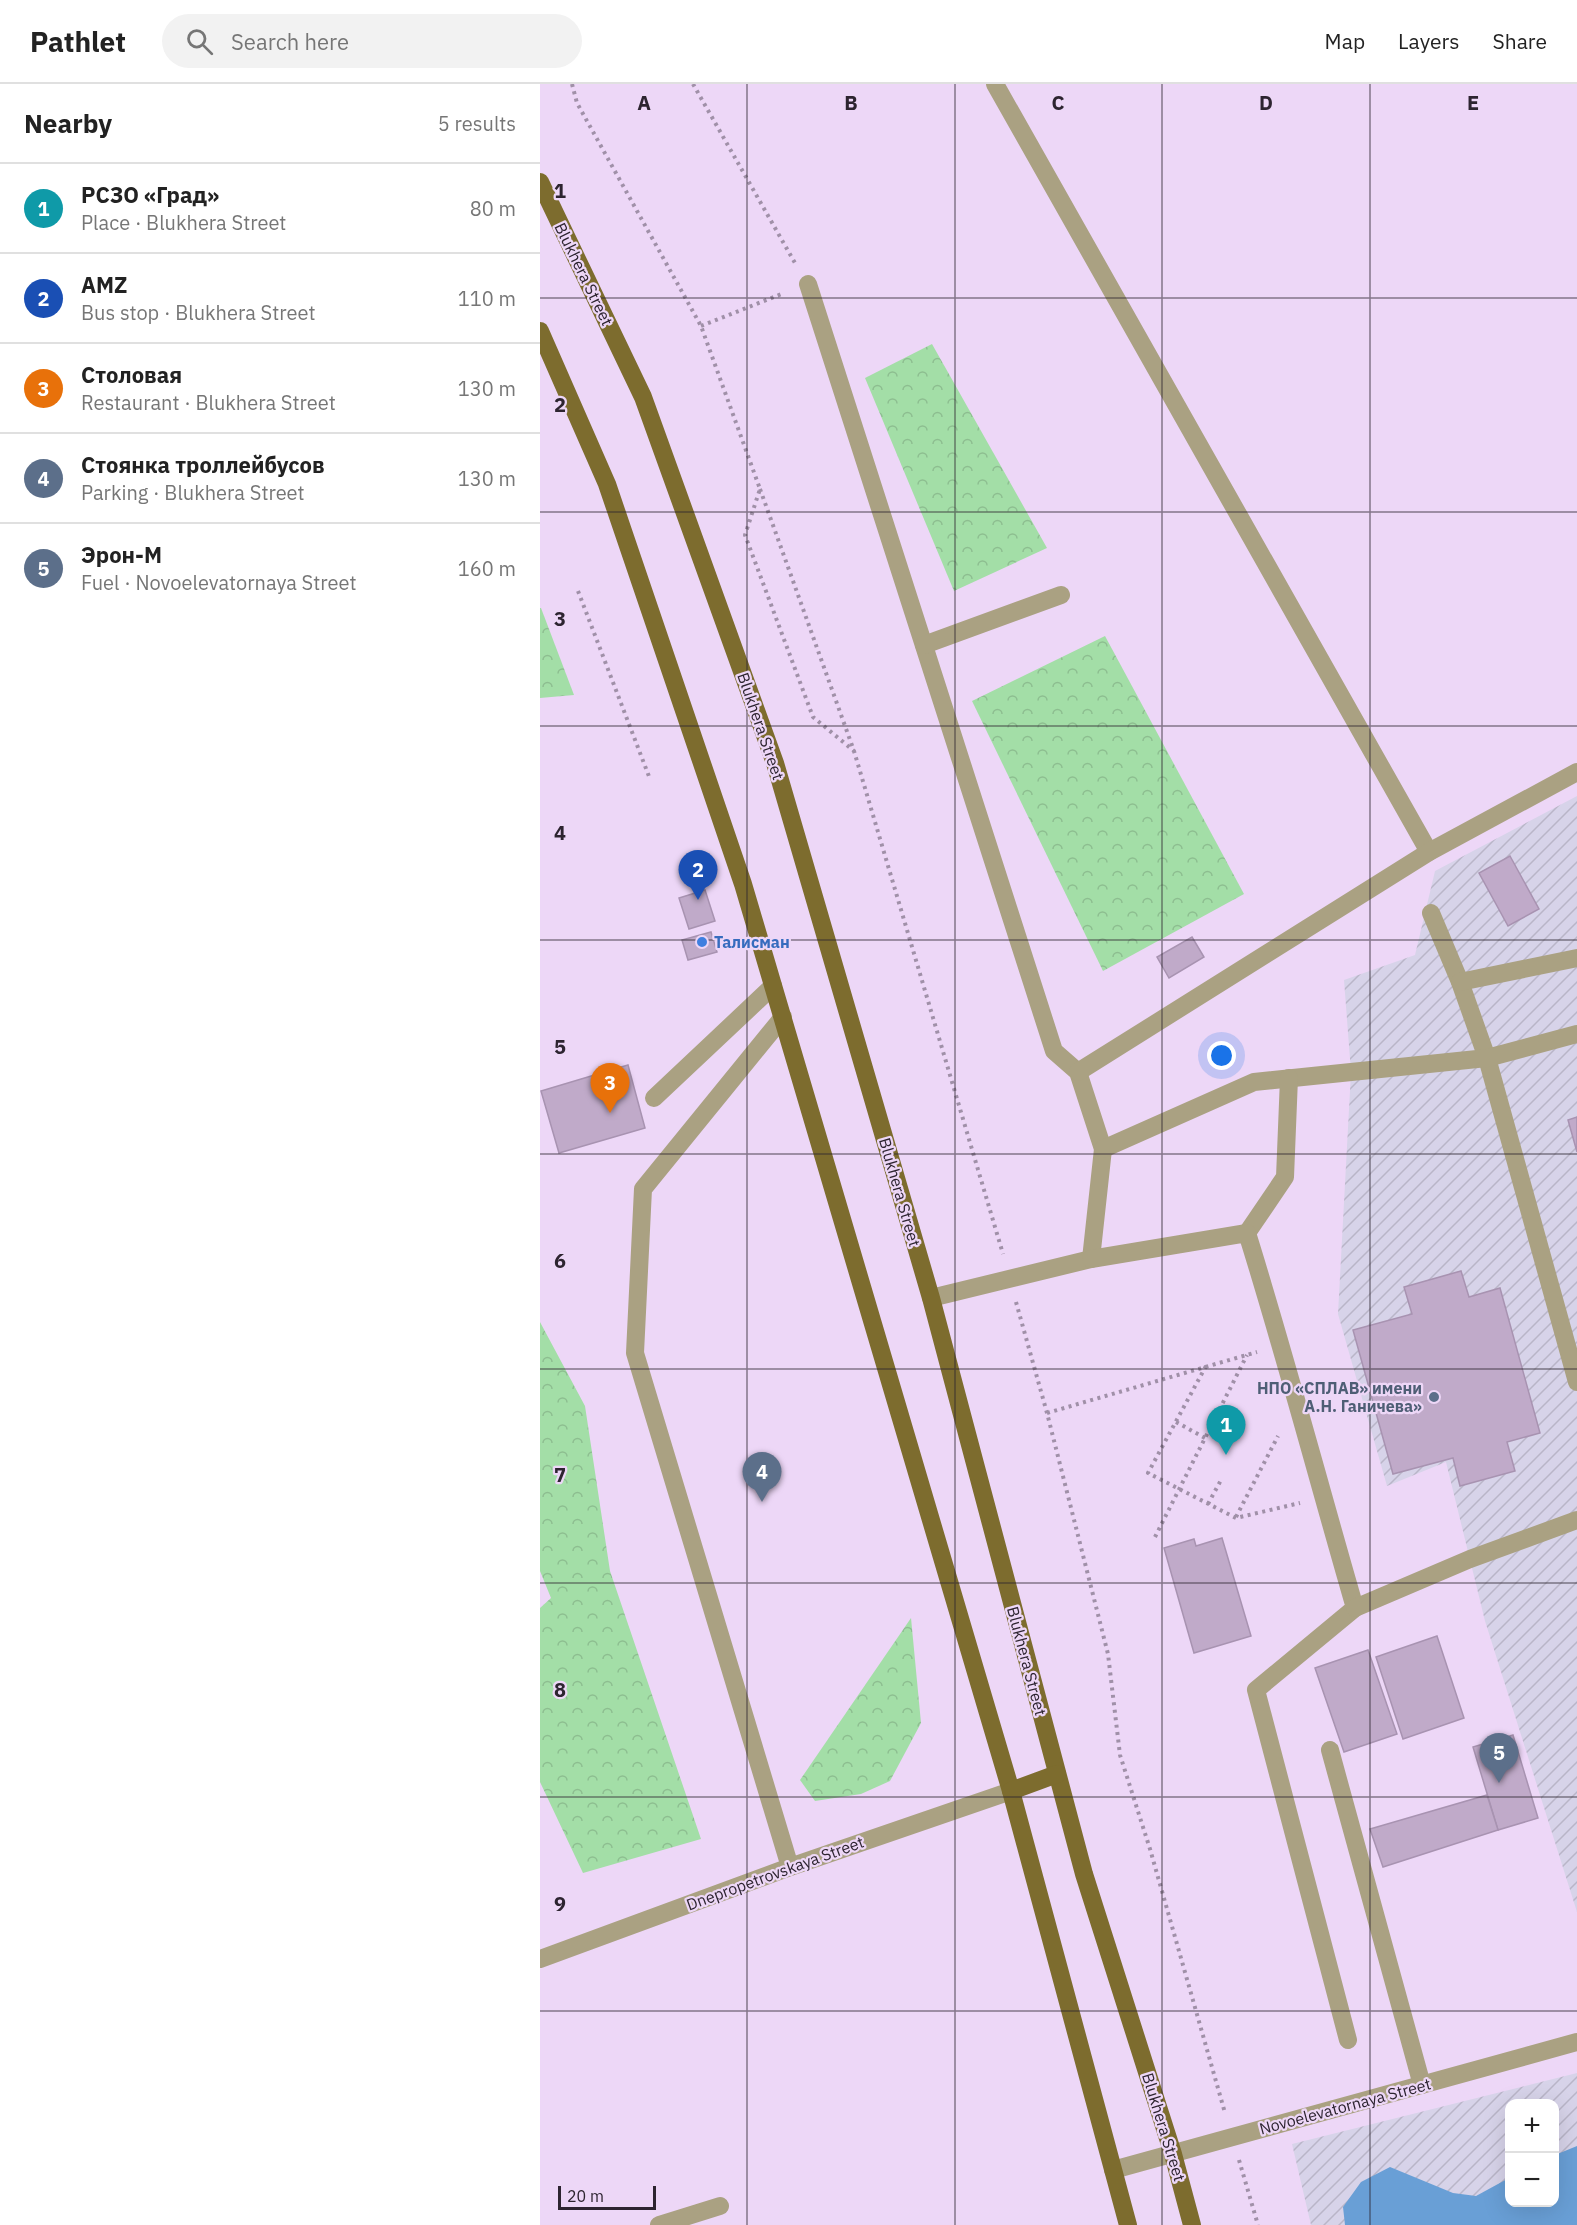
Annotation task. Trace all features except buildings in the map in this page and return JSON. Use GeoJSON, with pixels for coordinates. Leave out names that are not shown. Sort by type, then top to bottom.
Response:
{"type":"FeatureCollection","features":[{"type":"Feature","properties":{"kind":"main road","name":"Blukhera Street"},"geometry":{"type":"LineString","coordinates":[[540,182],[644,397],[775,763],[931,1298],[1084,1874],[1173,2154],[1192,2225]]}},
{"type":"Feature","properties":{"kind":"main road"},"geometry":{"type":"LineString","coordinates":[[540,331],[607,484],[743,884],[1039,1886],[1128,2225]]}},
{"type":"Feature","properties":{"kind":"main road"},"geometry":{"type":"LineString","coordinates":[[1011,1791],[1057,1774]]}},
{"type":"Feature","properties":{"kind":"street"},"geometry":{"type":"LineString","coordinates":[[995,84],[1430,852]]}},
{"type":"Feature","properties":{"kind":"street"},"geometry":{"type":"LineString","coordinates":[[808,284],[1054,1051],[1078,1072],[1103,1149],[1091,1259]]}},
{"type":"Feature","properties":{"kind":"street"},"geometry":{"type":"LineString","coordinates":[[924,645],[1061,596]]}},
{"type":"Feature","properties":{"kind":"street"},"geometry":{"type":"LineString","coordinates":[[1078,1072],[1430,852],[1577,772]]}},
{"type":"Feature","properties":{"kind":"street"},"geometry":{"type":"LineString","coordinates":[[1431,913],[1460,982],[1487,1058],[1577,1382]]}},
{"type":"Feature","properties":{"kind":"street"},"geometry":{"type":"LineString","coordinates":[[1460,982],[1577,958]]}},
{"type":"Feature","properties":{"kind":"street"},"geometry":{"type":"LineString","coordinates":[[654,1098],[773,986]]}},
{"type":"Feature","properties":{"kind":"street"},"geometry":{"type":"LineString","coordinates":[[783,1017],[644,1189],[635,1353],[790,1867]]}},
{"type":"Feature","properties":{"kind":"street"},"geometry":{"type":"LineString","coordinates":[[1103,1149],[1254,1082],[1487,1058],[1577,1034]]}},
{"type":"Feature","properties":{"kind":"street"},"geometry":{"type":"LineString","coordinates":[[931,1298],[1091,1259],[1247,1233],[1285,1177],[1289,1078]]}},
{"type":"Feature","properties":{"kind":"street"},"geometry":{"type":"LineString","coordinates":[[1247,1233],[1282,1344],[1355,1608]]}},
{"type":"Feature","properties":{"kind":"street"},"geometry":{"type":"LineString","coordinates":[[1348,2040],[1256,1690],[1355,1608],[1470,1559],[1577,1520]]}},
{"type":"Feature","properties":{"kind":"street"},"geometry":{"type":"LineString","coordinates":[[1330,1749],[1422,2085]]}},
{"type":"Feature","properties":{"kind":"street","name":"Dnepropetrovskaya Street"},"geometry":{"type":"LineString","coordinates":[[540,1959],[790,1867],[1011,1791]]}},
{"type":"Feature","properties":{"kind":"street","name":"Novoelevatornaya Street"},"geometry":{"type":"LineString","coordinates":[[1113,2170],[1577,2042]]}},
{"type":"Feature","properties":{"kind":"street"},"geometry":{"type":"LineString","coordinates":[[659,2225],[720,2206]]}},
{"type":"Feature","properties":{"kind":"path"},"geometry":{"type":"LineString","coordinates":[[572,84],[577,103],[701,326],[854,751],[1010,1278],[1108,1654],[1120,1755],[1150,1849],[1258,2225]]}},
{"type":"Feature","properties":{"kind":"path"},"geometry":{"type":"LineString","coordinates":[[693,84],[808,284],[701,326]]}},
{"type":"Feature","properties":{"kind":"path"},"geometry":{"type":"LineString","coordinates":[[760,489],[745,535],[813,717],[854,751]]}},
{"type":"Feature","properties":{"kind":"path"},"geometry":{"type":"LineString","coordinates":[[578,591],[650,779]]}},
{"type":"Feature","properties":{"kind":"path"},"geometry":{"type":"LineString","coordinates":[[1047,1413],[1282,1344]]}},
{"type":"Feature","properties":{"kind":"path"},"geometry":{"type":"LineString","coordinates":[[1155,1537],[1248,1354]]}},
{"type":"Feature","properties":{"kind":"path"},"geometry":{"type":"LineString","coordinates":[[1206,1365],[1148,1473],[1236,1518],[1323,1497]]}},
{"type":"Feature","properties":{"kind":"path"},"geometry":{"type":"LineString","coordinates":[[1176,1422],[1205,1438]]}},
{"type":"Feature","properties":{"kind":"path"},"geometry":{"type":"LineString","coordinates":[[1236,1518],[1279,1435]]}},
{"type":"Feature","properties":{"kind":"path"},"geometry":{"type":"LineString","coordinates":[[1208,1504],[1221,1480]]}},
{"type":"Feature","properties":{"kind":"shaded area"},"geometry":{"type":"Polygon","coordinates":[[[1577,796],[1577,1912],[1485,1621],[1446,1462],[1387,1486],[1338,1314],[1351,1072],[1344,980],[1415,955],[1435,871],[1577,796]]]}},
{"type":"Feature","properties":{"kind":"shaded area"},"geometry":{"type":"Polygon","coordinates":[[[1577,2073],[1577,2225],[1311,2225],[1292,2144],[1577,2073]]]}},
{"type":"Feature","properties":{"kind":"green space"},"geometry":{"type":"Polygon","coordinates":[[[932,344],[1047,548],[954,591],[865,378],[932,344]]]}},
{"type":"Feature","properties":{"kind":"green space"},"geometry":{"type":"Polygon","coordinates":[[[541,608],[574,695],[540,698],[541,608]]]}},
{"type":"Feature","properties":{"kind":"green space"},"geometry":{"type":"Polygon","coordinates":[[[1105,636],[1244,894],[1103,971],[972,701],[1105,636]]]}},
{"type":"Feature","properties":{"kind":"green space"},"geometry":{"type":"Polygon","coordinates":[[[540,1322],[585,1406],[610,1571],[701,1839],[583,1873],[540,1782],[540,1608],[551,1598],[540,1571],[540,1322]]]}},
{"type":"Feature","properties":{"kind":"green space"},"geometry":{"type":"Polygon","coordinates":[[[911,1618],[921,1723],[890,1781],[861,1794],[815,1801],[800,1780],[911,1618]]]}},
{"type":"Feature","properties":{"kind":"water"},"geometry":{"type":"Polygon","coordinates":[[[1577,2146],[1577,2225],[1345,2225],[1343,2207],[1361,2182],[1390,2167],[1453,2193],[1476,2196],[1505,2180],[1505,2207],[1559,2207],[1559,2153],[1577,2146]]]}},
{"type":"Feature","properties":{"kind":"place","name":"AMZ"},"geometry":{"type":"Point","coordinates":[698,900]}},
{"type":"Feature","properties":{"kind":"place","name":"Талисман"},"geometry":{"type":"Point","coordinates":[702,942]}},
{"type":"Feature","properties":{"kind":"place","name":"Столовая"},"geometry":{"type":"Point","coordinates":[610,1113]}},
{"type":"Feature","properties":{"kind":"place","name":"НПО «СПЛАВ» имени А.Н. Ганичева»"},"geometry":{"type":"Point","coordinates":[1434,1397]}},
{"type":"Feature","properties":{"kind":"place","name":"РСЗО «Град»"},"geometry":{"type":"Point","coordinates":[1226,1455]}},
{"type":"Feature","properties":{"kind":"place","name":"Стоянка троллейбусов"},"geometry":{"type":"Point","coordinates":[762,1502]}},
{"type":"Feature","properties":{"kind":"place","name":"Эрон-М"},"geometry":{"type":"Point","coordinates":[1499,1783]}}]}
